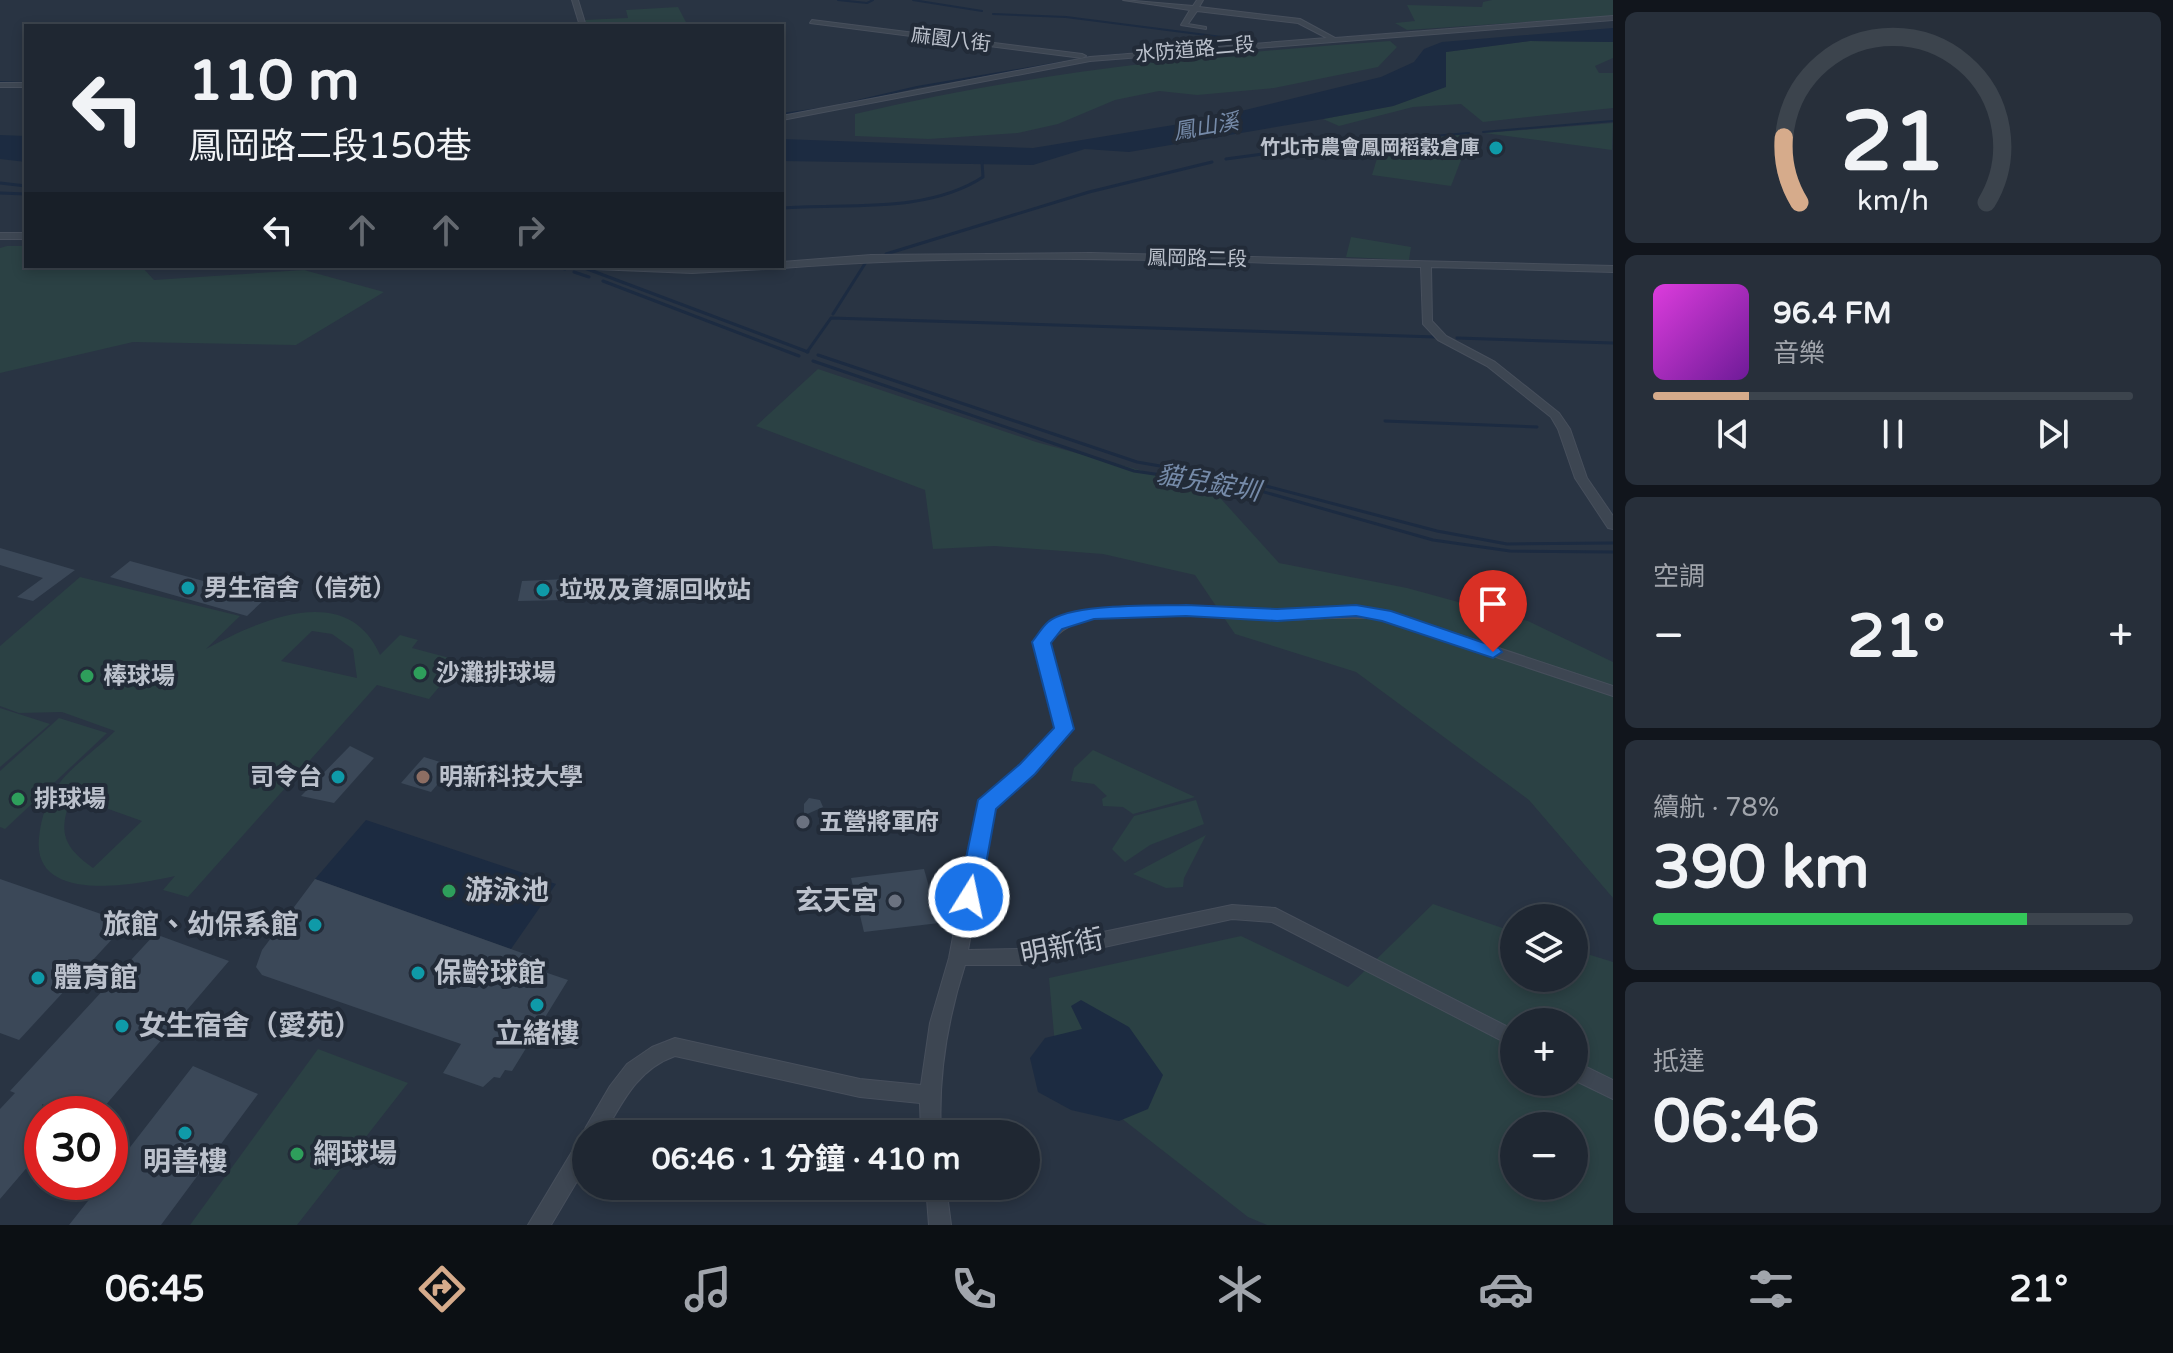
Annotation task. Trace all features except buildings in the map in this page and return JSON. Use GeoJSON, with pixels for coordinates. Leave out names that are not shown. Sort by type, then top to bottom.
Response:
{"type":"FeatureCollection","features":[{"type":"Feature","properties":{"kind":"street"},"geometry":{"type":"LineString","coordinates":[[575,0],[582,24]]}},
{"type":"Feature","properties":{"kind":"street"},"geometry":{"type":"LineString","coordinates":[[1126,0],[1300,21],[1331,37]]}},
{"type":"Feature","properties":{"kind":"street"},"geometry":{"type":"LineString","coordinates":[[1200,0],[1184,25],[1204,28]]}},
{"type":"Feature","properties":{"kind":"street","name":"水防道路二段"},"geometry":{"type":"LineString","coordinates":[[784,118],[1087,58],[1331,37],[1613,18]]}},
{"type":"Feature","properties":{"kind":"street","name":"麻園八街"},"geometry":{"type":"LineString","coordinates":[[812,22],[1087,58]]}},
{"type":"Feature","properties":{"kind":"street"},"geometry":{"type":"LineString","coordinates":[[0,85],[24,85]]}},
{"type":"Feature","properties":{"kind":"street"},"geometry":{"type":"LineString","coordinates":[[0,236],[24,236]]}},
{"type":"Feature","properties":{"kind":"street","name":"鳳岡路二段"},"geometry":{"type":"LineString","coordinates":[[784,265],[871,258],[1034,256],[1613,269]]}},
{"type":"Feature","properties":{"kind":"street"},"geometry":{"type":"LineString","coordinates":[[1426,263],[1427,322],[1442,338],[1491,364],[1555,415],[1564,429],[1581,478],[1613,525]]}},
{"type":"Feature","properties":{"kind":"street"},"geometry":{"type":"LineString","coordinates":[[644,268],[728,268]]}},
{"type":"Feature","properties":{"kind":"street"},"geometry":{"type":"LineString","coordinates":[[930,1120],[929,1095],[935,1031],[958,958],[986,805],[1028,769],[1064,729],[1042,642],[1056,624],[1094,614],[1186,611],[1277,615],[1356,611],[1384,615],[1613,691]]}},
{"type":"Feature","properties":{"kind":"street","name":"明新街"},"geometry":{"type":"LineString","coordinates":[[958,958],[1022,957],[1232,912],[1275,915],[1500,1032]]}},
{"type":"Feature","properties":{"kind":"street"},"geometry":{"type":"LineString","coordinates":[[601,1120],[634,1065],[655,1053],[675,1047],[860,1088],[929,1095]]}},
{"type":"Feature","properties":{"kind":"street"},"geometry":{"type":"LineString","coordinates":[[1588,1077],[1613,1090]]}},
{"type":"Feature","properties":{"kind":"street"},"geometry":{"type":"LineString","coordinates":[[539,1225],[572,1170]]}},
{"type":"Feature","properties":{"kind":"street"},"geometry":{"type":"LineString","coordinates":[[937,1200],[940,1225]]}},
{"type":"Feature","properties":{"kind":"green space"},"geometry":{"type":"Polygon","coordinates":[[[1613,0],[1613,16],[1407,30],[1395,23],[1415,21],[1407,5],[1482,7],[1483,2],[1613,0]]]}},
{"type":"Feature","properties":{"kind":"green space"},"geometry":{"type":"Polygon","coordinates":[[[678,7],[687,24],[586,24],[585,20],[628,18],[626,10],[678,7]]]}},
{"type":"Feature","properties":{"kind":"green space"},"geometry":{"type":"Polygon","coordinates":[[[1390,41],[1397,47],[1378,67],[1274,88],[1197,95],[1159,91],[1115,100],[1058,124],[1018,133],[929,139],[855,136],[855,114],[988,87],[1187,59],[1390,41]]]}},
{"type":"Feature","properties":{"kind":"green space"},"geometry":{"type":"Polygon","coordinates":[[[1530,41],[1613,42],[1613,58],[1595,66],[1599,73],[1613,73],[1613,108],[1483,122],[1461,104],[1413,107],[1339,126],[1323,119],[1393,106],[1446,86],[1445,52],[1530,41]]]}},
{"type":"Feature","properties":{"kind":"green space"},"geometry":{"type":"Polygon","coordinates":[[[1613,123],[1612,150],[1484,133],[1613,123]]]}},
{"type":"Feature","properties":{"kind":"green space"},"geometry":{"type":"Polygon","coordinates":[[[1471,134],[1451,186],[1372,175],[1382,142],[1471,134]]]}},
{"type":"Feature","properties":{"kind":"green space"},"geometry":{"type":"Polygon","coordinates":[[[1351,237],[1411,247],[1409,260],[1346,257],[1351,237]]]}},
{"type":"Feature","properties":{"kind":"green space"},"geometry":{"type":"Polygon","coordinates":[[[24,246],[24,268],[143,268],[154,280],[304,270],[384,292],[296,345],[133,342],[0,373],[0,248],[24,246]]]}},
{"type":"Feature","properties":{"kind":"green space"},"geometry":{"type":"Polygon","coordinates":[[[818,369],[1036,442],[1213,490],[1279,563],[1407,588],[1528,621],[1613,662],[1613,898],[1529,800],[1356,672],[1235,634],[1195,575],[1103,554],[994,546],[933,549],[925,490],[756,426],[818,369]]]}},
{"type":"Feature","properties":{"kind":"green space"},"geometry":{"type":"Polygon","coordinates":[[[80,577],[240,616],[206,649],[250,627],[275,619],[300,613],[324,612],[346,618],[365,632],[380,655],[400,635],[418,640],[412,648],[461,661],[429,699],[377,685],[188,897],[163,890],[175,876],[137,883],[90,886],[69,882],[52,874],[41,859],[39,838],[43,815],[52,794],[67,774],[115,731],[62,712],[19,713],[0,706],[0,646],[80,577]],[[312,631],[281,661],[357,678],[353,649],[332,634],[312,631]],[[72,796],[65,819],[66,837],[75,852],[93,868],[142,821],[72,796]]]}},
{"type":"Feature","properties":{"kind":"green space"},"geometry":{"type":"Polygon","coordinates":[[[0,708],[50,724],[0,767],[0,708]]]}},
{"type":"Feature","properties":{"kind":"green space","name":"排球場"},"geometry":{"type":"Polygon","coordinates":[[[59,718],[107,733],[5,829],[0,827],[0,771],[59,718]]]}},
{"type":"Feature","properties":{"kind":"green space"},"geometry":{"type":"Polygon","coordinates":[[[1093,750],[1195,797],[1133,814],[1123,807],[1103,806],[1102,799],[1107,796],[1094,784],[1071,781],[1074,768],[1093,750]]]}},
{"type":"Feature","properties":{"kind":"green space"},"geometry":{"type":"Polygon","coordinates":[[[1196,800],[1204,824],[1150,845],[1125,862],[1112,849],[1134,816],[1196,800]]]}},
{"type":"Feature","properties":{"kind":"green space"},"geometry":{"type":"Polygon","coordinates":[[[1206,835],[1184,878],[1183,887],[1166,888],[1133,874],[1206,835]]]}},
{"type":"Feature","properties":{"kind":"green space"},"geometry":{"type":"Polygon","coordinates":[[[1433,904],[1500,927],[1500,992],[1588,992],[1588,954],[1613,962],[1613,1225],[1267,1225],[1248,1217],[1057,1068],[1049,978],[1241,936],[1348,987],[1433,904]]]}},
{"type":"Feature","properties":{"kind":"green space","name":"網球場"},"geometry":{"type":"Polygon","coordinates":[[[318,1049],[408,1083],[297,1225],[190,1225],[318,1049]]]}},
{"type":"Feature","properties":{"kind":"water","name":"鳳山溪"},"geometry":{"type":"Polygon","coordinates":[[[1613,28],[1613,42],[1530,41],[1446,52],[1446,87],[1393,106],[1129,152],[1085,149],[1033,165],[784,161],[784,139],[1033,148],[1204,120],[1381,77],[1414,62],[1424,49],[1442,42],[1613,28]]]}},
{"type":"Feature","properties":{"kind":"water"},"geometry":{"type":"Polygon","coordinates":[[[0,135],[24,136],[24,162],[0,159],[0,135]]]}},
{"type":"Feature","properties":{"kind":"water","name":"游泳池"},"geometry":{"type":"Polygon","coordinates":[[[366,820],[556,884],[511,949],[315,879],[366,820]]]}},
{"type":"Feature","properties":{"kind":"water"},"geometry":{"type":"Polygon","coordinates":[[[1081,1000],[1129,1027],[1163,1075],[1148,1109],[1119,1121],[1071,1110],[1038,1092],[1030,1058],[1045,1038],[1082,1029],[1071,1006],[1081,1000]]]}},
{"type":"Feature","properties":{"kind":"waterway"},"geometry":{"type":"LineString","coordinates":[[838,0],[867,3],[873,0]]}},
{"type":"Feature","properties":{"kind":"waterway"},"geometry":{"type":"LineString","coordinates":[[913,0],[982,11]]}},
{"type":"Feature","properties":{"kind":"waterway"},"geometry":{"type":"LineString","coordinates":[[993,14],[1066,17],[1253,41]]}},
{"type":"Feature","properties":{"kind":"waterway"},"geometry":{"type":"LineString","coordinates":[[1103,56],[1613,17]]}},
{"type":"Feature","properties":{"kind":"waterway"},"geometry":{"type":"LineString","coordinates":[[840,105],[917,87],[1082,59]]}},
{"type":"Feature","properties":{"kind":"waterway"},"geometry":{"type":"LineString","coordinates":[[0,82],[24,83]]}},
{"type":"Feature","properties":{"kind":"waterway"},"geometry":{"type":"LineString","coordinates":[[784,114],[819,109]]}},
{"type":"Feature","properties":{"kind":"waterway"},"geometry":{"type":"LineString","coordinates":[[1483,132],[1613,121]]}},
{"type":"Feature","properties":{"kind":"waterway"},"geometry":{"type":"LineString","coordinates":[[1337,144],[1469,133]]}},
{"type":"Feature","properties":{"kind":"waterway"},"geometry":{"type":"LineString","coordinates":[[1226,159],[1337,144]]}},
{"type":"Feature","properties":{"kind":"waterway"},"geometry":{"type":"LineString","coordinates":[[1313,146],[1337,144]]}},
{"type":"Feature","properties":{"kind":"waterway"},"geometry":{"type":"LineString","coordinates":[[784,208],[886,204],[937,197],[983,177],[982,162]]}},
{"type":"Feature","properties":{"kind":"waterway"},"geometry":{"type":"LineString","coordinates":[[886,254],[1089,192],[1212,162]]}},
{"type":"Feature","properties":{"kind":"waterway"},"geometry":{"type":"LineString","coordinates":[[0,183],[24,186]]}},
{"type":"Feature","properties":{"kind":"waterway"},"geometry":{"type":"LineString","coordinates":[[0,193],[24,194]]}},
{"type":"Feature","properties":{"kind":"waterway"},"geometry":{"type":"LineString","coordinates":[[833,314],[866,262]]}},
{"type":"Feature","properties":{"kind":"waterway"},"geometry":{"type":"LineString","coordinates":[[585,268],[807,352]]}},
{"type":"Feature","properties":{"kind":"waterway","name":"貓兒錠圳"},"geometry":{"type":"LineString","coordinates":[[574,272],[589,277]]}},
{"type":"Feature","properties":{"kind":"waterway","name":"貓兒錠圳"},"geometry":{"type":"LineString","coordinates":[[603,281],[799,356]]}},
{"type":"Feature","properties":{"kind":"waterway"},"geometry":{"type":"LineString","coordinates":[[807,352],[831,318],[1436,337]]}},
{"type":"Feature","properties":{"kind":"waterway"},"geometry":{"type":"LineString","coordinates":[[1457,338],[1613,343]]}},
{"type":"Feature","properties":{"kind":"waterway"},"geometry":{"type":"LineString","coordinates":[[818,355],[1137,462],[1247,481],[1437,531],[1507,544],[1613,543]]}},
{"type":"Feature","properties":{"kind":"waterway","name":"貓兒錠圳"},"geometry":{"type":"LineString","coordinates":[[813,361],[1134,471],[1250,488],[1433,540],[1510,551],[1613,552]]}},
{"type":"Feature","properties":{"kind":"waterway"},"geometry":{"type":"LineString","coordinates":[[1385,421],[1537,427]]}},
{"type":"Feature","properties":{"kind":"place","name":"竹北市農會鳳岡稻穀倉庫"},"geometry":{"type":"Point","coordinates":[1496,148]}},
{"type":"Feature","properties":{"kind":"place","name":"男生宿舍（信苑）"},"geometry":{"type":"Point","coordinates":[188,588]}},
{"type":"Feature","properties":{"kind":"place","name":"垃圾及資源回收站"},"geometry":{"type":"Point","coordinates":[543,590]}},
{"type":"Feature","properties":{"kind":"place","name":"沙灘排球場"},"geometry":{"type":"Point","coordinates":[420,673]}},
{"type":"Feature","properties":{"kind":"place","name":"棒球場"},"geometry":{"type":"Point","coordinates":[87,676]}},
{"type":"Feature","properties":{"kind":"place","name":"司令台"},"geometry":{"type":"Point","coordinates":[338,777]}},
{"type":"Feature","properties":{"kind":"place","name":"明新科技大學"},"geometry":{"type":"Point","coordinates":[423,777]}},
{"type":"Feature","properties":{"kind":"place","name":"排球場"},"geometry":{"type":"Point","coordinates":[18,799]}},
{"type":"Feature","properties":{"kind":"place","name":"五營將軍府"},"geometry":{"type":"Point","coordinates":[803,822]}},
{"type":"Feature","properties":{"kind":"place","name":"游泳池"},"geometry":{"type":"Point","coordinates":[449,891]}},
{"type":"Feature","properties":{"kind":"place","name":"玄天宮"},"geometry":{"type":"Point","coordinates":[895,901]}},
{"type":"Feature","properties":{"kind":"place","name":"旅館、幼保系館"},"geometry":{"type":"Point","coordinates":[315,925]}},
{"type":"Feature","properties":{"kind":"place","name":"保齡球館"},"geometry":{"type":"Point","coordinates":[418,973]}},
{"type":"Feature","properties":{"kind":"place","name":"體育館"},"geometry":{"type":"Point","coordinates":[38,978]}},
{"type":"Feature","properties":{"kind":"place","name":"立緒樓"},"geometry":{"type":"Point","coordinates":[537,1005]}},
{"type":"Feature","properties":{"kind":"place","name":"女生宿舍（愛苑）"},"geometry":{"type":"Point","coordinates":[122,1026]}},
{"type":"Feature","properties":{"kind":"place","name":"明善樓"},"geometry":{"type":"Point","coordinates":[185,1133]}},
{"type":"Feature","properties":{"kind":"place","name":"網球場"},"geometry":{"type":"Point","coordinates":[297,1154]}},
{"type":"Feature","properties":{"kind":"route"},"geometry":{"type":"LineString","coordinates":[[969,897],[986,805],[1028,769],[1064,729],[1042,642],[1056,624],[1094,614],[1186,611],[1277,615],[1356,611],[1384,615],[1493,652]]}}]}
